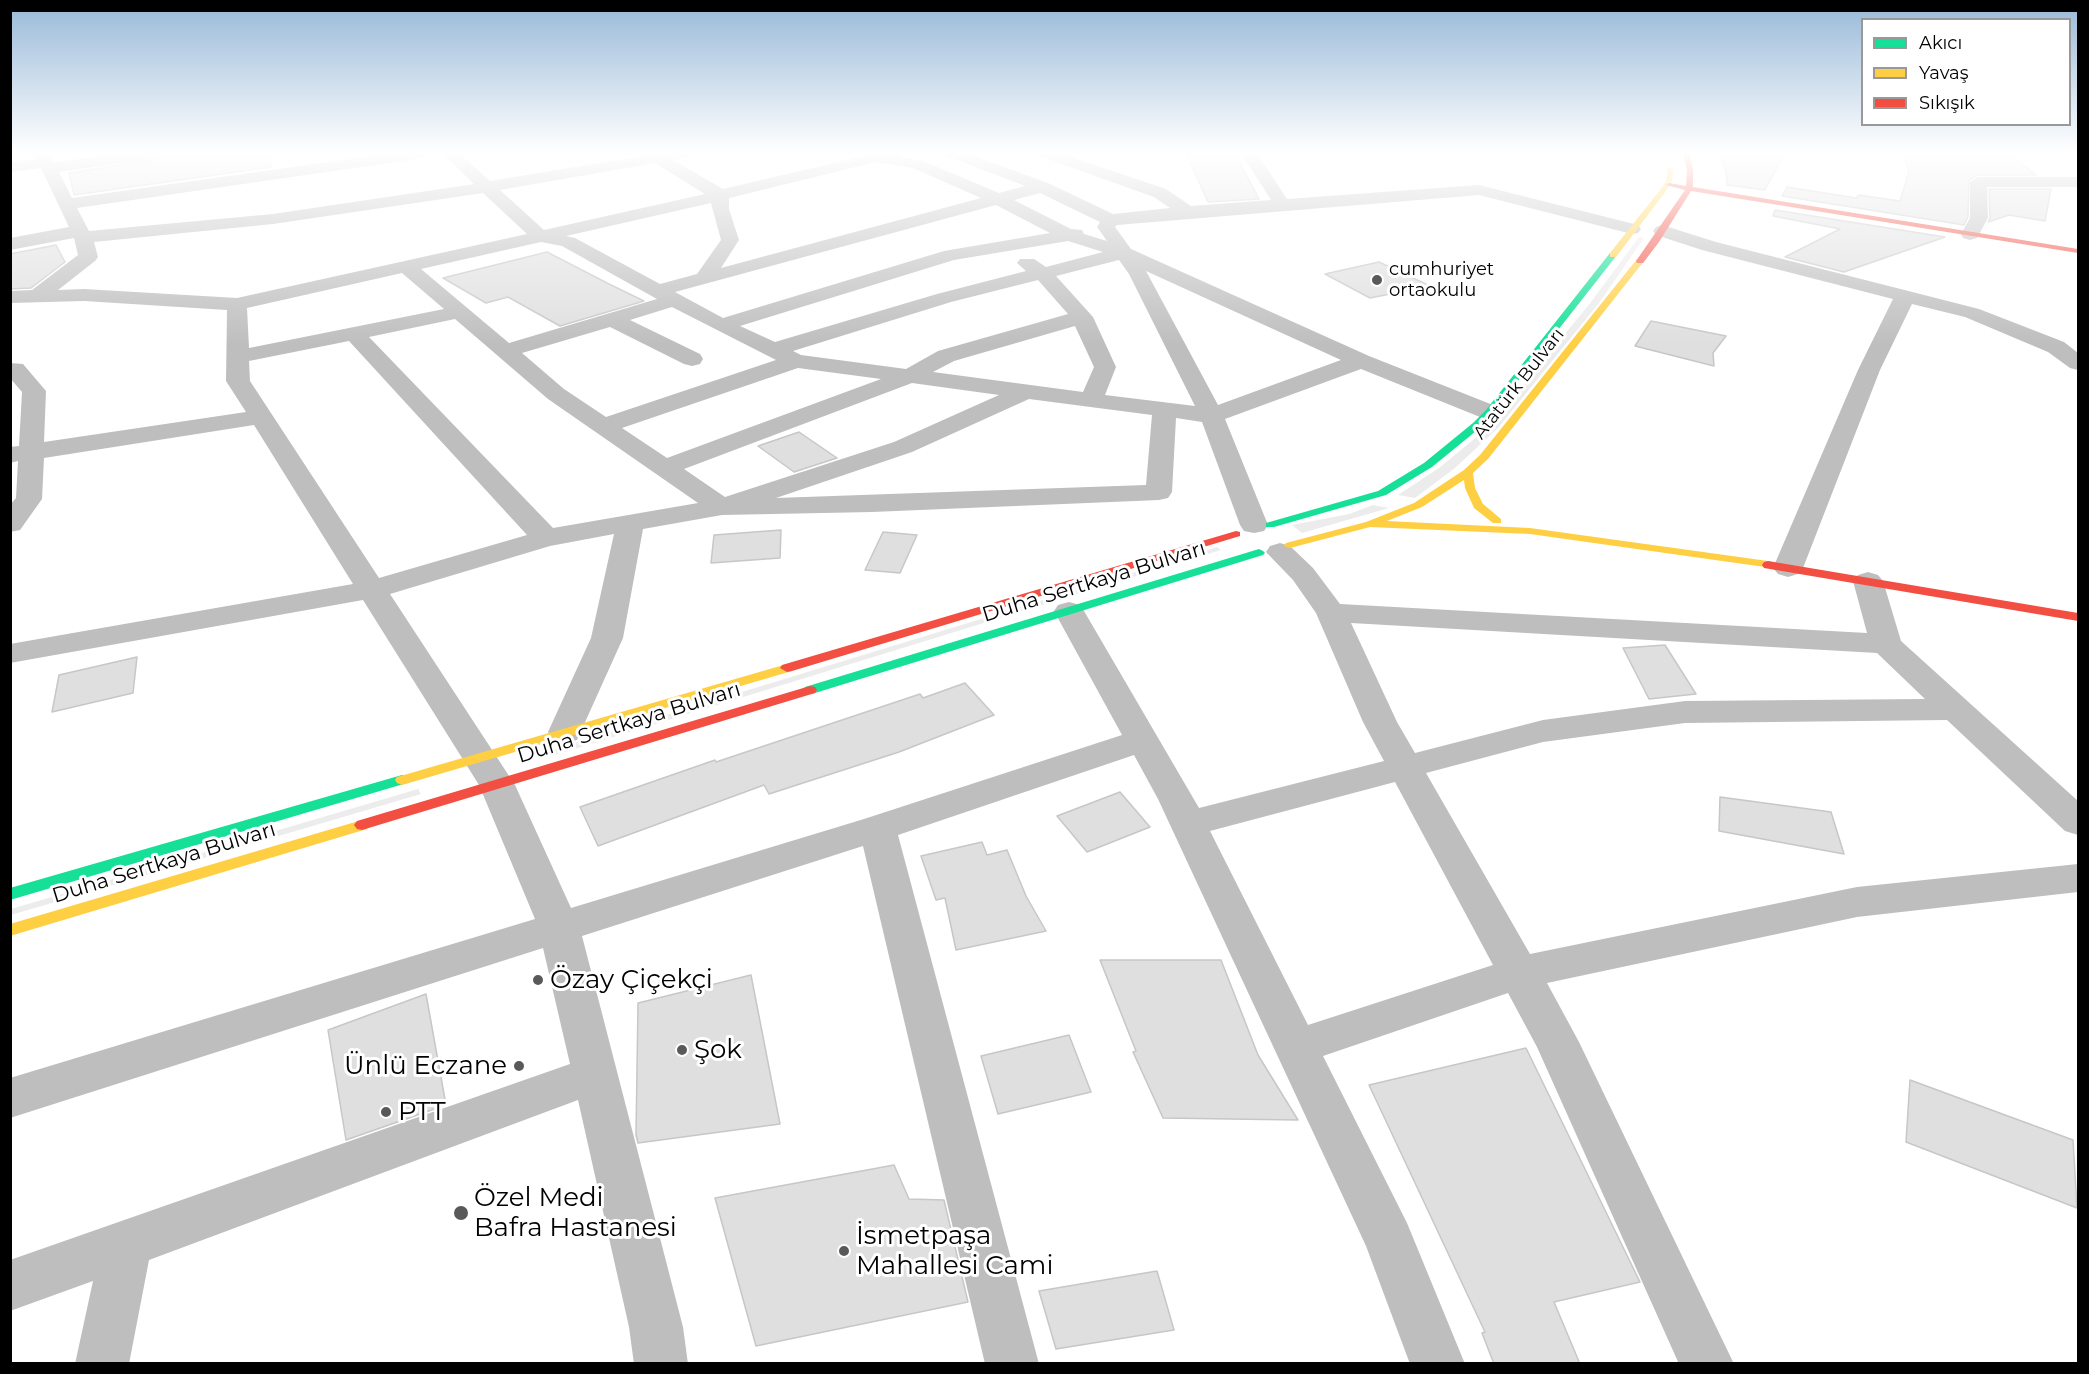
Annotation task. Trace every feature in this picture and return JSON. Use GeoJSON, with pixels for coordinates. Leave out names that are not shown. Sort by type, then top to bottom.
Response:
{"type":"FeatureCollection","features":[{"type":"Feature","properties":{"kind":"main road","name":"Duha Sertkaya Bulvarı"},"geometry":{"type":"LineString","coordinates":[[10,930],[1069,611],[1265,539],[1402,483],[1428,465],[1489,412],[1641,217]]}},
{"type":"Feature","properties":{"kind":"main road","name":"Atatürk Bulvarı"},"geometry":{"type":"LineString","coordinates":[[1265,539],[1370,524],[1418,505],[1468,472],[1484,457],[1659,236],[1671,217]]}},
{"type":"Feature","properties":{"kind":"main road"},"geometry":{"type":"LineString","coordinates":[[1867,217],[2079,251]]}},
{"type":"Feature","properties":{"kind":"main road"},"geometry":{"type":"LineString","coordinates":[[1632,229],[1659,236]]}},
{"type":"Feature","properties":{"kind":"main road"},"geometry":{"type":"LineString","coordinates":[[1468,472],[1473,498],[1484,512],[1497,521]]}},
{"type":"Feature","properties":{"kind":"main road"},"geometry":{"type":"LineString","coordinates":[[1366,498],[1435,508]]}},
{"type":"Feature","properties":{"kind":"main road"},"geometry":{"type":"LineString","coordinates":[[1465,514],[1530,531]]}},
{"type":"Feature","properties":{"kind":"main road"},"geometry":{"type":"LineString","coordinates":[[1370,524],[1530,531],[1788,568],[2079,617]]}},
{"type":"Feature","properties":{"kind":"main road","name":"Duha Sertkaya Bulvarı"},"geometry":{"type":"LineString","coordinates":[[10,894],[565,732],[1265,539]]}},
{"type":"Feature","properties":{"kind":"street"},"geometry":{"type":"LineString","coordinates":[[24,297],[88,257],[73,217]]}},
{"type":"Feature","properties":{"kind":"street"},"geometry":{"type":"LineString","coordinates":[[10,244],[81,234],[283,217]]}},
{"type":"Feature","properties":{"kind":"street"},"geometry":{"type":"LineString","coordinates":[[523,217],[540,236],[568,242],[796,362],[1212,416],[1361,361]]}},
{"type":"Feature","properties":{"kind":"street"},"geometry":{"type":"LineString","coordinates":[[24,297],[84,295],[237,304],[623,217]]}},
{"type":"Feature","properties":{"kind":"street"},"geometry":{"type":"LineString","coordinates":[[704,278],[730,240],[723,217]]}},
{"type":"Feature","properties":{"kind":"street"},"geometry":{"type":"LineString","coordinates":[[506,351],[611,319],[704,278],[931,217]]}},
{"type":"Feature","properties":{"kind":"street"},"geometry":{"type":"LineString","coordinates":[[958,217],[1042,273],[1082,317],[1105,367],[1091,401]]}},
{"type":"Feature","properties":{"kind":"street"},"geometry":{"type":"LineString","coordinates":[[1034,217],[1069,235],[1124,253],[1361,361],[1489,412]]}},
{"type":"Feature","properties":{"kind":"street"},"geometry":{"type":"LineString","coordinates":[[1096,217],[1108,224],[1139,274],[1212,416],[1265,539],[1303,574],[1331,613],[1380,722],[1404,768],[1557,1042],[1707,1364]]}},
{"type":"Feature","properties":{"kind":"street"},"geometry":{"type":"LineString","coordinates":[[722,325],[951,255],[1069,235],[1108,224],[1153,217]]}},
{"type":"Feature","properties":{"kind":"street"},"geometry":{"type":"LineString","coordinates":[[1585,217],[1632,229]]}},
{"type":"Feature","properties":{"kind":"street"},"geometry":{"type":"LineString","coordinates":[[1970,234],[1979,217]]}},
{"type":"Feature","properties":{"kind":"street"},"geometry":{"type":"LineString","coordinates":[[1659,236],[1709,246],[1972,313],[2056,347],[2079,363]]}},
{"type":"Feature","properties":{"kind":"street"},"geometry":{"type":"LineString","coordinates":[[773,350],[944,298],[1124,253]]}},
{"type":"Feature","properties":{"kind":"street"},"geometry":{"type":"LineString","coordinates":[[406,266],[556,394],[722,507],[872,504],[1159,492],[1164,410]]}},
{"type":"Feature","properties":{"kind":"street"},"geometry":{"type":"LineString","coordinates":[[1788,568],[1869,370],[1905,296]]}},
{"type":"Feature","properties":{"kind":"street"},"geometry":{"type":"LineString","coordinates":[[237,304],[238,381],[497,785],[560,927],[656,1327],[661,1364]]}},
{"type":"Feature","properties":{"kind":"street"},"geometry":{"type":"LineString","coordinates":[[238,357],[459,312]]}},
{"type":"Feature","properties":{"kind":"street"},"geometry":{"type":"LineString","coordinates":[[663,468],[908,377],[946,356],[1082,317]]}},
{"type":"Feature","properties":{"kind":"street"},"geometry":{"type":"LineString","coordinates":[[611,319],[692,359]]}},
{"type":"Feature","properties":{"kind":"street"},"geometry":{"type":"LineString","coordinates":[[354,333],[546,537]]}},
{"type":"Feature","properties":{"kind":"street"},"geometry":{"type":"LineString","coordinates":[[2056,347],[2079,344]]}},
{"type":"Feature","properties":{"kind":"street"},"geometry":{"type":"LineString","coordinates":[[603,426],[796,362]]}},
{"type":"Feature","properties":{"kind":"street"},"geometry":{"type":"LineString","coordinates":[[10,370],[15,369],[34,391],[21,453],[29,499],[10,524]]}},
{"type":"Feature","properties":{"kind":"street"},"geometry":{"type":"LineString","coordinates":[[17,646],[370,590],[546,537],[722,507],[903,447],[1023,393]]}},
{"type":"Feature","properties":{"kind":"street"},"geometry":{"type":"LineString","coordinates":[[21,453],[261,417]]}},
{"type":"Feature","properties":{"kind":"street"},"geometry":{"type":"LineString","coordinates":[[565,732],[607,638],[630,523]]}},
{"type":"Feature","properties":{"kind":"street"},"geometry":{"type":"LineString","coordinates":[[1868,581],[1886,644],[2079,822]]}},
{"type":"Feature","properties":{"kind":"street"},"geometry":{"type":"LineString","coordinates":[[1069,611],[1189,824],[1389,1240],[1438,1364]]}},
{"type":"Feature","properties":{"kind":"street"},"geometry":{"type":"LineString","coordinates":[[1331,613],[1886,644]]}},
{"type":"Feature","properties":{"kind":"street"},"geometry":{"type":"LineString","coordinates":[[1189,824],[1543,731],[1685,712],[1957,710]]}},
{"type":"Feature","properties":{"kind":"street"},"geometry":{"type":"LineString","coordinates":[[10,1098],[877,828],[1143,740]]}},
{"type":"Feature","properties":{"kind":"street"},"geometry":{"type":"LineString","coordinates":[[877,828],[1012,1364]]}},
{"type":"Feature","properties":{"kind":"street"},"geometry":{"type":"LineString","coordinates":[[1296,1047],[1518,973],[1857,902],[2079,878]]}},
{"type":"Feature","properties":{"kind":"street"},"geometry":{"type":"LineString","coordinates":[[10,1286],[595,1074]]}},
{"type":"Feature","properties":{"kind":"street"},"geometry":{"type":"LineString","coordinates":[[102,1364],[126,1244]]}},
{"type":"Feature","properties":{"kind":"shaded area"},"geometry":{"type":"Polygon","coordinates":[[[1639,237],[1644,238],[1599,303],[1498,428],[1455,468],[1415,498],[1398,495],[1439,468],[1490,426],[1591,302],[1639,237]]]}},
{"type":"Feature","properties":{"kind":"shaded area"},"geometry":{"type":"Polygon","coordinates":[[[1373,505],[1389,508],[1302,533],[1292,525],[1349,514],[1373,505]]]}},
{"type":"Feature","properties":{"kind":"shaded area"},"geometry":{"type":"Polygon","coordinates":[[[1217,547],[1221,550],[545,758],[542,753],[1217,547]]]}},
{"type":"Feature","properties":{"kind":"shaded area"},"geometry":{"type":"Polygon","coordinates":[[[418,789],[421,794],[11,915],[11,909],[418,789]]]}},
{"type":"Feature","properties":{"kind":"building"},"geometry":{"type":"Polygon","coordinates":[[[1779,217],[1820,217],[1945,237],[1844,272],[1785,257],[1840,229],[1779,217]]]}},
{"type":"Feature","properties":{"kind":"building"},"geometry":{"type":"Polygon","coordinates":[[[1915,217],[1968,217],[1964,225],[1915,217]]]}},
{"type":"Feature","properties":{"kind":"building"},"geometry":{"type":"Polygon","coordinates":[[[1990,217],[2003,217],[1988,222],[1990,217]]]}},
{"type":"Feature","properties":{"kind":"building"},"geometry":{"type":"Polygon","coordinates":[[[2022,217],[2046,217],[2045,221],[2022,217]]]}},
{"type":"Feature","properties":{"kind":"building"},"geometry":{"type":"Polygon","coordinates":[[[56,245],[65,262],[31,288],[10,289],[10,254],[56,245]]]}},
{"type":"Feature","properties":{"kind":"building"},"geometry":{"type":"Polygon","coordinates":[[[547,252],[644,301],[560,326],[508,297],[486,303],[443,278],[547,252]]]}},
{"type":"Feature","properties":{"kind":"building","name":"cumhuriyet ortaokulu"},"geometry":{"type":"Polygon","coordinates":[[[1379,262],[1430,286],[1370,298],[1325,274],[1379,262]]]}},
{"type":"Feature","properties":{"kind":"building"},"geometry":{"type":"Polygon","coordinates":[[[1651,321],[1726,336],[1713,353],[1714,366],[1635,346],[1651,321]]]}},
{"type":"Feature","properties":{"kind":"building"},"geometry":{"type":"Polygon","coordinates":[[[799,432],[837,458],[794,472],[758,446],[799,432]]]}},
{"type":"Feature","properties":{"kind":"building"},"geometry":{"type":"Polygon","coordinates":[[[781,530],[780,558],[711,563],[714,535],[781,530]]]}},
{"type":"Feature","properties":{"kind":"building"},"geometry":{"type":"Polygon","coordinates":[[[883,532],[917,535],[900,573],[865,570],[883,532]]]}},
{"type":"Feature","properties":{"kind":"building"},"geometry":{"type":"Polygon","coordinates":[[[1665,645],[1696,694],[1649,699],[1623,648],[1665,645]]]}},
{"type":"Feature","properties":{"kind":"building"},"geometry":{"type":"Polygon","coordinates":[[[137,657],[133,693],[52,712],[59,675],[137,657]]]}},
{"type":"Feature","properties":{"kind":"building"},"geometry":{"type":"Polygon","coordinates":[[[965,683],[994,715],[899,752],[769,794],[764,785],[598,846],[580,807],[715,760],[716,762],[920,694],[923,698],[965,683]]]}},
{"type":"Feature","properties":{"kind":"building"},"geometry":{"type":"Polygon","coordinates":[[[1120,792],[1150,827],[1087,852],[1057,816],[1120,792]]]}},
{"type":"Feature","properties":{"kind":"building"},"geometry":{"type":"Polygon","coordinates":[[[1720,797],[1831,812],[1844,854],[1719,831],[1720,797]]]}},
{"type":"Feature","properties":{"kind":"building"},"geometry":{"type":"Polygon","coordinates":[[[982,842],[987,855],[1007,850],[1026,896],[1046,931],[956,950],[945,898],[936,900],[921,856],[982,842]]]}},
{"type":"Feature","properties":{"kind":"building"},"geometry":{"type":"Polygon","coordinates":[[[1100,960],[1221,960],[1258,1055],[1298,1120],[1163,1118],[1133,1052],[1136,1051],[1100,960]]]}},
{"type":"Feature","properties":{"kind":"building"},"geometry":{"type":"Polygon","coordinates":[[[751,975],[780,1124],[638,1143],[636,1135],[638,1003],[751,975]]]}},
{"type":"Feature","properties":{"kind":"building"},"geometry":{"type":"Polygon","coordinates":[[[426,994],[446,1105],[346,1140],[328,1030],[426,994]]]}},
{"type":"Feature","properties":{"kind":"building"},"geometry":{"type":"Polygon","coordinates":[[[1069,1035],[1091,1092],[998,1114],[981,1056],[1069,1035]]]}},
{"type":"Feature","properties":{"kind":"building"},"geometry":{"type":"Polygon","coordinates":[[[1526,1048],[1640,1282],[1554,1302],[1580,1364],[1494,1364],[1482,1333],[1485,1332],[1369,1085],[1526,1048]]]}},
{"type":"Feature","properties":{"kind":"building"},"geometry":{"type":"Polygon","coordinates":[[[1910,1080],[2073,1140],[2077,1208],[1906,1142],[1910,1080]]]}},
{"type":"Feature","properties":{"kind":"building","name":"İsmetpaşa Mahallesi Cami"},"geometry":{"type":"Polygon","coordinates":[[[894,1165],[909,1199],[944,1200],[968,1302],[756,1346],[715,1198],[894,1165]]]}},
{"type":"Feature","properties":{"kind":"building"},"geometry":{"type":"Polygon","coordinates":[[[1157,1271],[1174,1330],[1056,1349],[1039,1291],[1157,1271]]]}},
{"type":"Feature","properties":{"kind":"traffic: fast"},"geometry":{"type":"LineString","coordinates":[[1270,525],[1382,493],[1428,465],[1477,425],[1489,412],[1613,255]]}},
{"type":"Feature","properties":{"kind":"traffic: fast"},"geometry":{"type":"LineString","coordinates":[[810,690],[1259,553]]}},
{"type":"Feature","properties":{"kind":"traffic: fast"},"geometry":{"type":"LineString","coordinates":[[10,894],[402,780]]}},
{"type":"Feature","properties":{"kind":"traffic: slow"},"geometry":{"type":"LineString","coordinates":[[1613,255],[1643,217]]}},
{"type":"Feature","properties":{"kind":"traffic: slow"},"geometry":{"type":"LineString","coordinates":[[1290,545],[1370,524],[1418,505],[1468,472],[1484,457],[1640,261]]}},
{"type":"Feature","properties":{"kind":"traffic: slow"},"geometry":{"type":"LineString","coordinates":[[1468,472],[1470,488],[1478,506],[1497,521]]}},
{"type":"Feature","properties":{"kind":"traffic: slow"},"geometry":{"type":"LineString","coordinates":[[1370,524],[1530,531],[1768,565]]}},
{"type":"Feature","properties":{"kind":"traffic: slow"},"geometry":{"type":"LineString","coordinates":[[402,780],[787,668]]}},
{"type":"Feature","properties":{"kind":"traffic: slow"},"geometry":{"type":"LineString","coordinates":[[10,930],[362,825]]}},
{"type":"Feature","properties":{"kind":"traffic: jam"},"geometry":{"type":"LineString","coordinates":[[1640,261],[1671,217]]}},
{"type":"Feature","properties":{"kind":"traffic: jam"},"geometry":{"type":"LineString","coordinates":[[1868,217],[2078,251]]}},
{"type":"Feature","properties":{"kind":"traffic: jam"},"geometry":{"type":"LineString","coordinates":[[787,668],[1236,534]]}},
{"type":"Feature","properties":{"kind":"traffic: jam"},"geometry":{"type":"LineString","coordinates":[[1768,565],[2078,617]]}},
{"type":"Feature","properties":{"kind":"traffic: jam"},"geometry":{"type":"LineString","coordinates":[[362,825],[810,690]]}},
{"type":"Feature","properties":{"kind":"place","name":"cumhuriyet ortaokulu"},"geometry":{"type":"Point","coordinates":[1377,280]}},
{"type":"Feature","properties":{"kind":"place","name":"Özay Çiçekçi"},"geometry":{"type":"Point","coordinates":[538,980]}},
{"type":"Feature","properties":{"kind":"place","name":"Şok"},"geometry":{"type":"Point","coordinates":[682,1050]}},
{"type":"Feature","properties":{"kind":"place","name":"Ünlü Eczane"},"geometry":{"type":"Point","coordinates":[519,1066]}},
{"type":"Feature","properties":{"kind":"place","name":"PTT"},"geometry":{"type":"Point","coordinates":[386,1112]}},
{"type":"Feature","properties":{"kind":"place","name":"Özel Medi Bafra Hastanesi"},"geometry":{"type":"Point","coordinates":[461,1213]}},
{"type":"Feature","properties":{"kind":"place","name":"İsmetpaşa Mahallesi Cami"},"geometry":{"type":"Point","coordinates":[844,1251]}}]}
